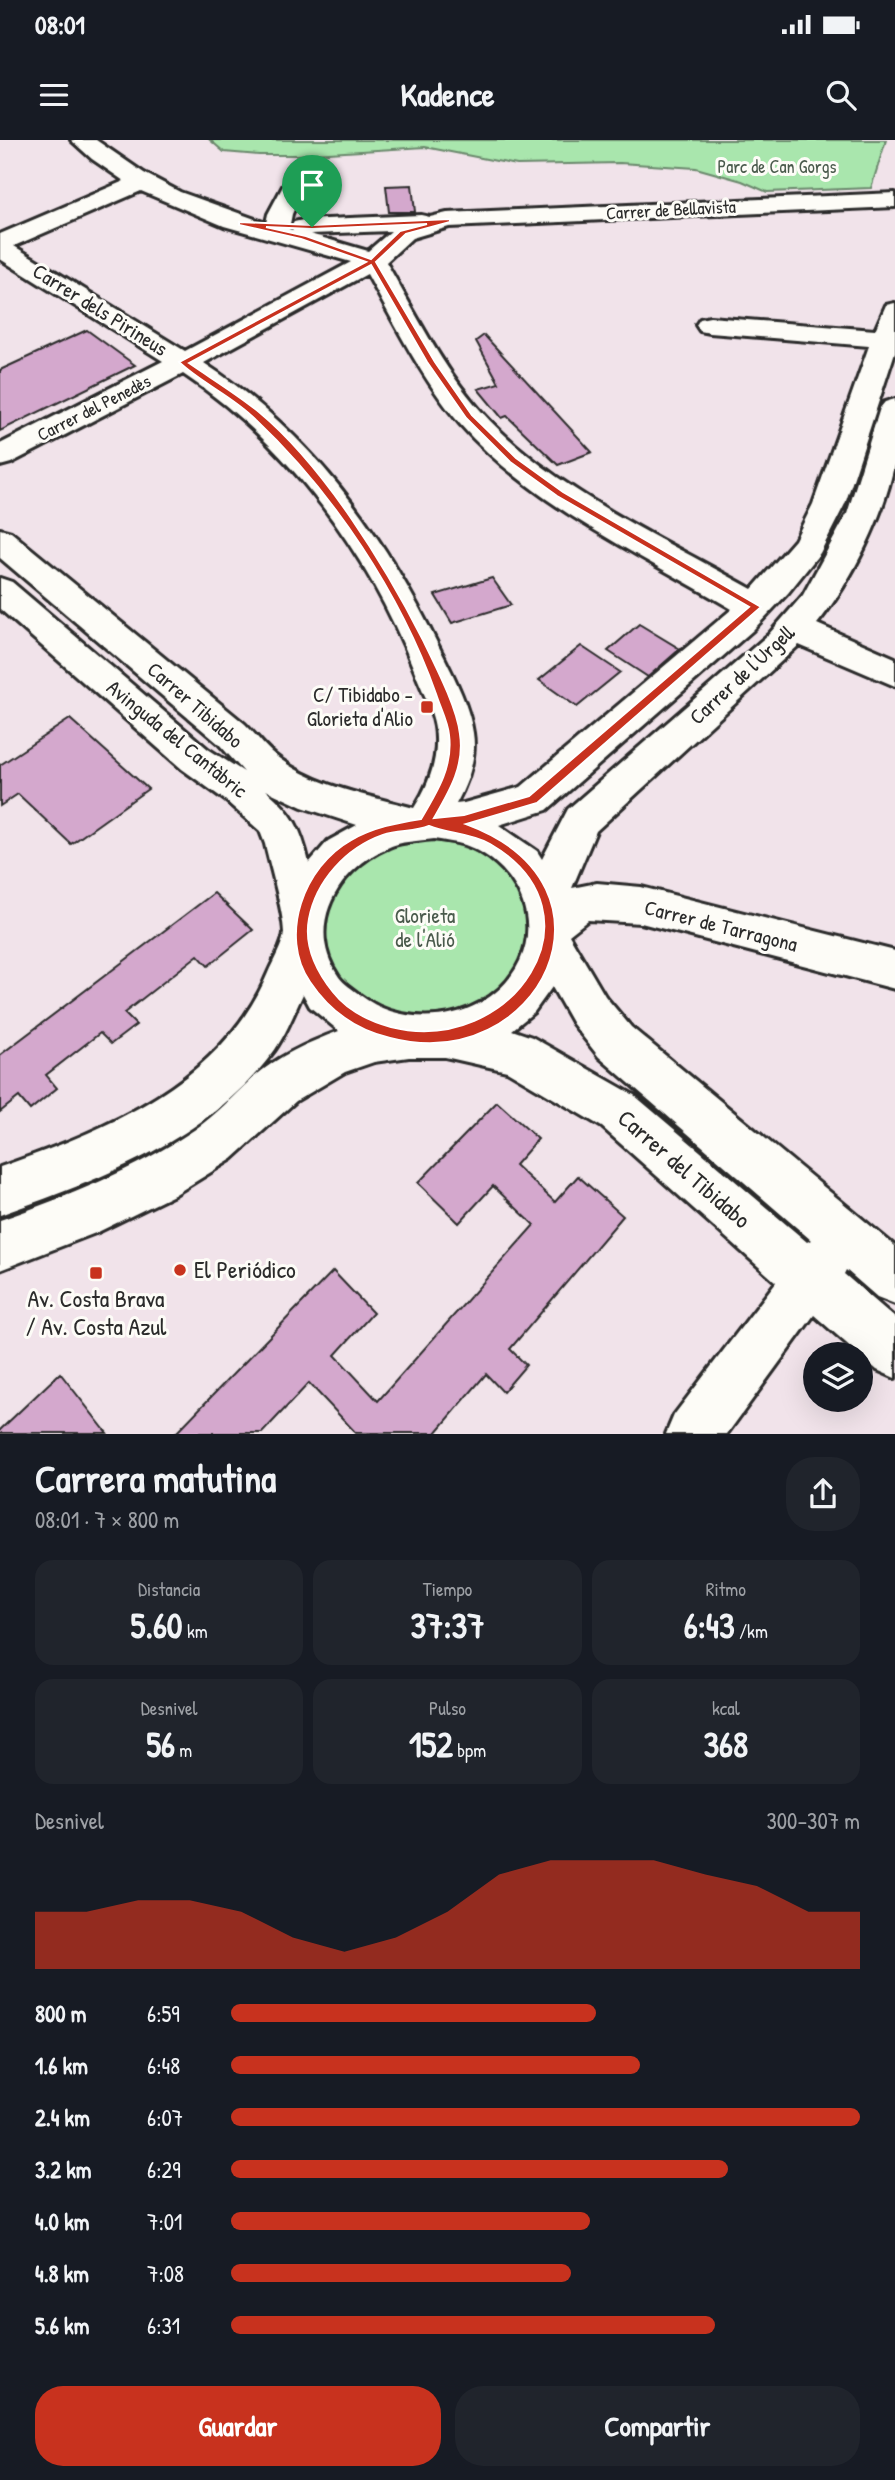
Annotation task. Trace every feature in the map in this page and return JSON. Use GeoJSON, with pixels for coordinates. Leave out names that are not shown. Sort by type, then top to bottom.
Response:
{"type":"FeatureCollection","features":[{"type":"Feature","properties":{"kind":"street"},"geometry":{"type":"LineString","coordinates":[[82,140],[119,170],[163,194],[242,223],[303,238],[372,261],[431,362],[462,406],[513,460],[560,494],[756,607]]}},
{"type":"Feature","properties":{"kind":"street"},"geometry":{"type":"LineString","coordinates":[[0,245],[141,183]]}},
{"type":"Feature","properties":{"kind":"street"},"geometry":{"type":"LineString","coordinates":[[278,227],[280,214],[291,191]]}},
{"type":"Feature","properties":{"kind":"street","name":"Carrer de Bellavista"},"geometry":{"type":"LineString","coordinates":[[242,223],[278,227],[895,200]]}},
{"type":"Feature","properties":{"kind":"street","name":"Carrer de Bellavista"},"geometry":{"type":"LineString","coordinates":[[372,261],[403,233],[447,220]]}},
{"type":"Feature","properties":{"kind":"street","name":"Carrer dels Pirineus"},"geometry":{"type":"LineString","coordinates":[[0,245],[184,362],[256,414],[286,443],[337,506],[393,590],[433,673],[455,734],[454,766],[437,805],[424,823]]}},
{"type":"Feature","properties":{"kind":"street","name":"Carrer del Penedès"},"geometry":{"type":"LineString","coordinates":[[0,456],[184,362],[372,261]]}},
{"type":"Feature","properties":{"kind":"street"},"geometry":{"type":"LineString","coordinates":[[710,325],[890,325]]}},
{"type":"Feature","properties":{"kind":"street","name":"Carrer de l'Urgell"},"geometry":{"type":"LineString","coordinates":[[424,823],[464,819],[533,799],[756,607],[808,545],[829,504],[890,325]]}},
{"type":"Feature","properties":{"kind":"street","name":"Carrer de l'Urgell"},"geometry":{"type":"LineString","coordinates":[[549,924],[551,883],[561,857],[582,820],[781,643],[815,603],[842,557],[882,500],[895,408]]}},
{"type":"Feature","properties":{"kind":"street","name":"Carrer Tibidabo"},"geometry":{"type":"LineString","coordinates":[[0,540],[232,734],[264,768],[280,779],[329,799],[424,823]]}},
{"type":"Feature","properties":{"kind":"street","name":"Avinguda del Cantàbric"},"geometry":{"type":"LineString","coordinates":[[0,590],[195,759],[239,789],[275,821],[285,844],[302,931]]}},
{"type":"Feature","properties":{"kind":"street"},"geometry":{"type":"LineString","coordinates":[[794,628],[895,673]]}},
{"type":"Feature","properties":{"kind":"street"},"geometry":{"type":"LineString","coordinates":[[0,1191],[67,1167],[134,1136],[183,1107],[219,1078],[254,1041],[276,1007],[302,931],[311,891],[328,865],[352,845],[381,831],[424,823],[465,828],[494,840],[519,858],[537,882],[549,924],[589,1010],[615,1042],[895,1279]]}},
{"type":"Feature","properties":{"kind":"street","name":"Carrer de Tarragona"},"geometry":{"type":"LineString","coordinates":[[549,924],[578,904],[597,901],[641,905],[895,971]]}},
{"type":"Feature","properties":{"kind":"street"},"geometry":{"type":"LineString","coordinates":[[0,1245],[79,1216],[154,1182],[210,1147],[254,1111],[272,1091],[324,1059],[365,1043],[428,1037],[480,1027],[510,1008],[533,984],[547,955],[549,924]]}},
{"type":"Feature","properties":{"kind":"street"},"geometry":{"type":"LineString","coordinates":[[302,931],[313,977],[336,1006],[370,1027],[428,1037]]}},
{"type":"Feature","properties":{"kind":"street","name":"Carrer del Tibidabo"},"geometry":{"type":"LineString","coordinates":[[428,1037],[516,1052],[618,1111],[895,1352]]}},
{"type":"Feature","properties":{"kind":"street"},"geometry":{"type":"LineString","coordinates":[[694,1433],[844,1236]]}},
{"type":"Feature","properties":{"kind":"green space","name":"Parc de Can Gorgs"},"geometry":{"type":"Polygon","coordinates":[[[210,140],[886,140],[871,188],[767,192],[742,181],[696,168],[620,163],[517,165],[425,147],[259,155],[224,152],[210,140]]]}},
{"type":"Feature","properties":{"kind":"green space","name":"Glorieta de l'Alió"},"geometry":{"type":"Polygon","coordinates":[[[415,840],[463,847],[498,866],[519,893],[527,925],[522,956],[505,985],[475,1006],[434,1016],[397,1013],[363,998],[334,968],[323,939],[325,910],[341,880],[367,858],[415,840]]]}},
{"type":"Feature","properties":{"kind":"building"},"geometry":{"type":"Polygon","coordinates":[[[412,185],[415,212],[389,212],[386,186],[412,185]]]}},
{"type":"Feature","properties":{"kind":"building"},"geometry":{"type":"Polygon","coordinates":[[[87,330],[135,365],[0,431],[0,370],[87,330]]]}},
{"type":"Feature","properties":{"kind":"building"},"geometry":{"type":"Polygon","coordinates":[[[484,335],[592,452],[558,465],[507,416],[502,418],[478,389],[499,383],[476,341],[484,335]]]}},
{"type":"Feature","properties":{"kind":"building"},"geometry":{"type":"Polygon","coordinates":[[[492,578],[511,605],[452,623],[435,595],[492,578]]]}},
{"type":"Feature","properties":{"kind":"building"},"geometry":{"type":"Polygon","coordinates":[[[639,624],[680,649],[648,677],[608,651],[639,624]]]}},
{"type":"Feature","properties":{"kind":"building"},"geometry":{"type":"Polygon","coordinates":[[[581,646],[620,672],[577,707],[539,680],[581,646]]]}},
{"type":"Feature","properties":{"kind":"building"},"geometry":{"type":"Polygon","coordinates":[[[70,719],[148,789],[71,844],[18,794],[0,806],[0,765],[70,719]]]}},
{"type":"Feature","properties":{"kind":"building"},"geometry":{"type":"Polygon","coordinates":[[[214,893],[253,930],[208,966],[198,955],[124,1013],[136,1025],[111,1044],[100,1033],[46,1075],[57,1088],[30,1110],[19,1097],[0,1112],[0,1055],[214,893]]]}},
{"type":"Feature","properties":{"kind":"building"},"geometry":{"type":"Polygon","coordinates":[[[497,1102],[538,1139],[515,1165],[555,1202],[578,1176],[623,1216],[510,1349],[526,1365],[503,1392],[486,1374],[436,1433],[356,1433],[309,1383],[262,1433],[176,1433],[333,1271],[373,1313],[335,1355],[378,1401],[534,1225],[493,1186],[459,1223],[418,1183],[497,1102]]]}},
{"type":"Feature","properties":{"kind":"building"},"geometry":{"type":"Polygon","coordinates":[[[60,1373],[107,1433],[0,1433],[0,1430],[60,1373]]]}},
{"type":"Feature","properties":{"kind":"place","name":"C/ Tibidabo - Glorieta d'Alio"},"geometry":{"type":"Point","coordinates":[427,707]}},
{"type":"Feature","properties":{"kind":"place","name":"El Periódico"},"geometry":{"type":"Point","coordinates":[180,1270]}},
{"type":"Feature","properties":{"kind":"place","name":"Av. Costa Brava / Av. Costa Azul"},"geometry":{"type":"Point","coordinates":[96,1273]}},
{"type":"Feature","properties":{"kind":"route"},"geometry":{"type":"LineString","coordinates":[[312,227],[242,223],[303,238],[372,261],[184,362],[256,414],[286,443],[337,506],[393,590],[433,673],[455,734],[454,766],[446,787],[425,823],[381,831],[352,845],[328,865],[311,891],[302,920],[302,943],[313,977],[336,1006],[370,1027],[411,1038],[445,1037],[480,1027],[510,1008],[533,984],[547,955],[550,925],[548,909],[537,882],[519,858],[494,840],[465,828],[434,823],[464,819],[533,799],[756,607],[560,494],[513,460],[469,416],[431,362],[372,261],[403,233],[447,220],[312,227]]}}]}
